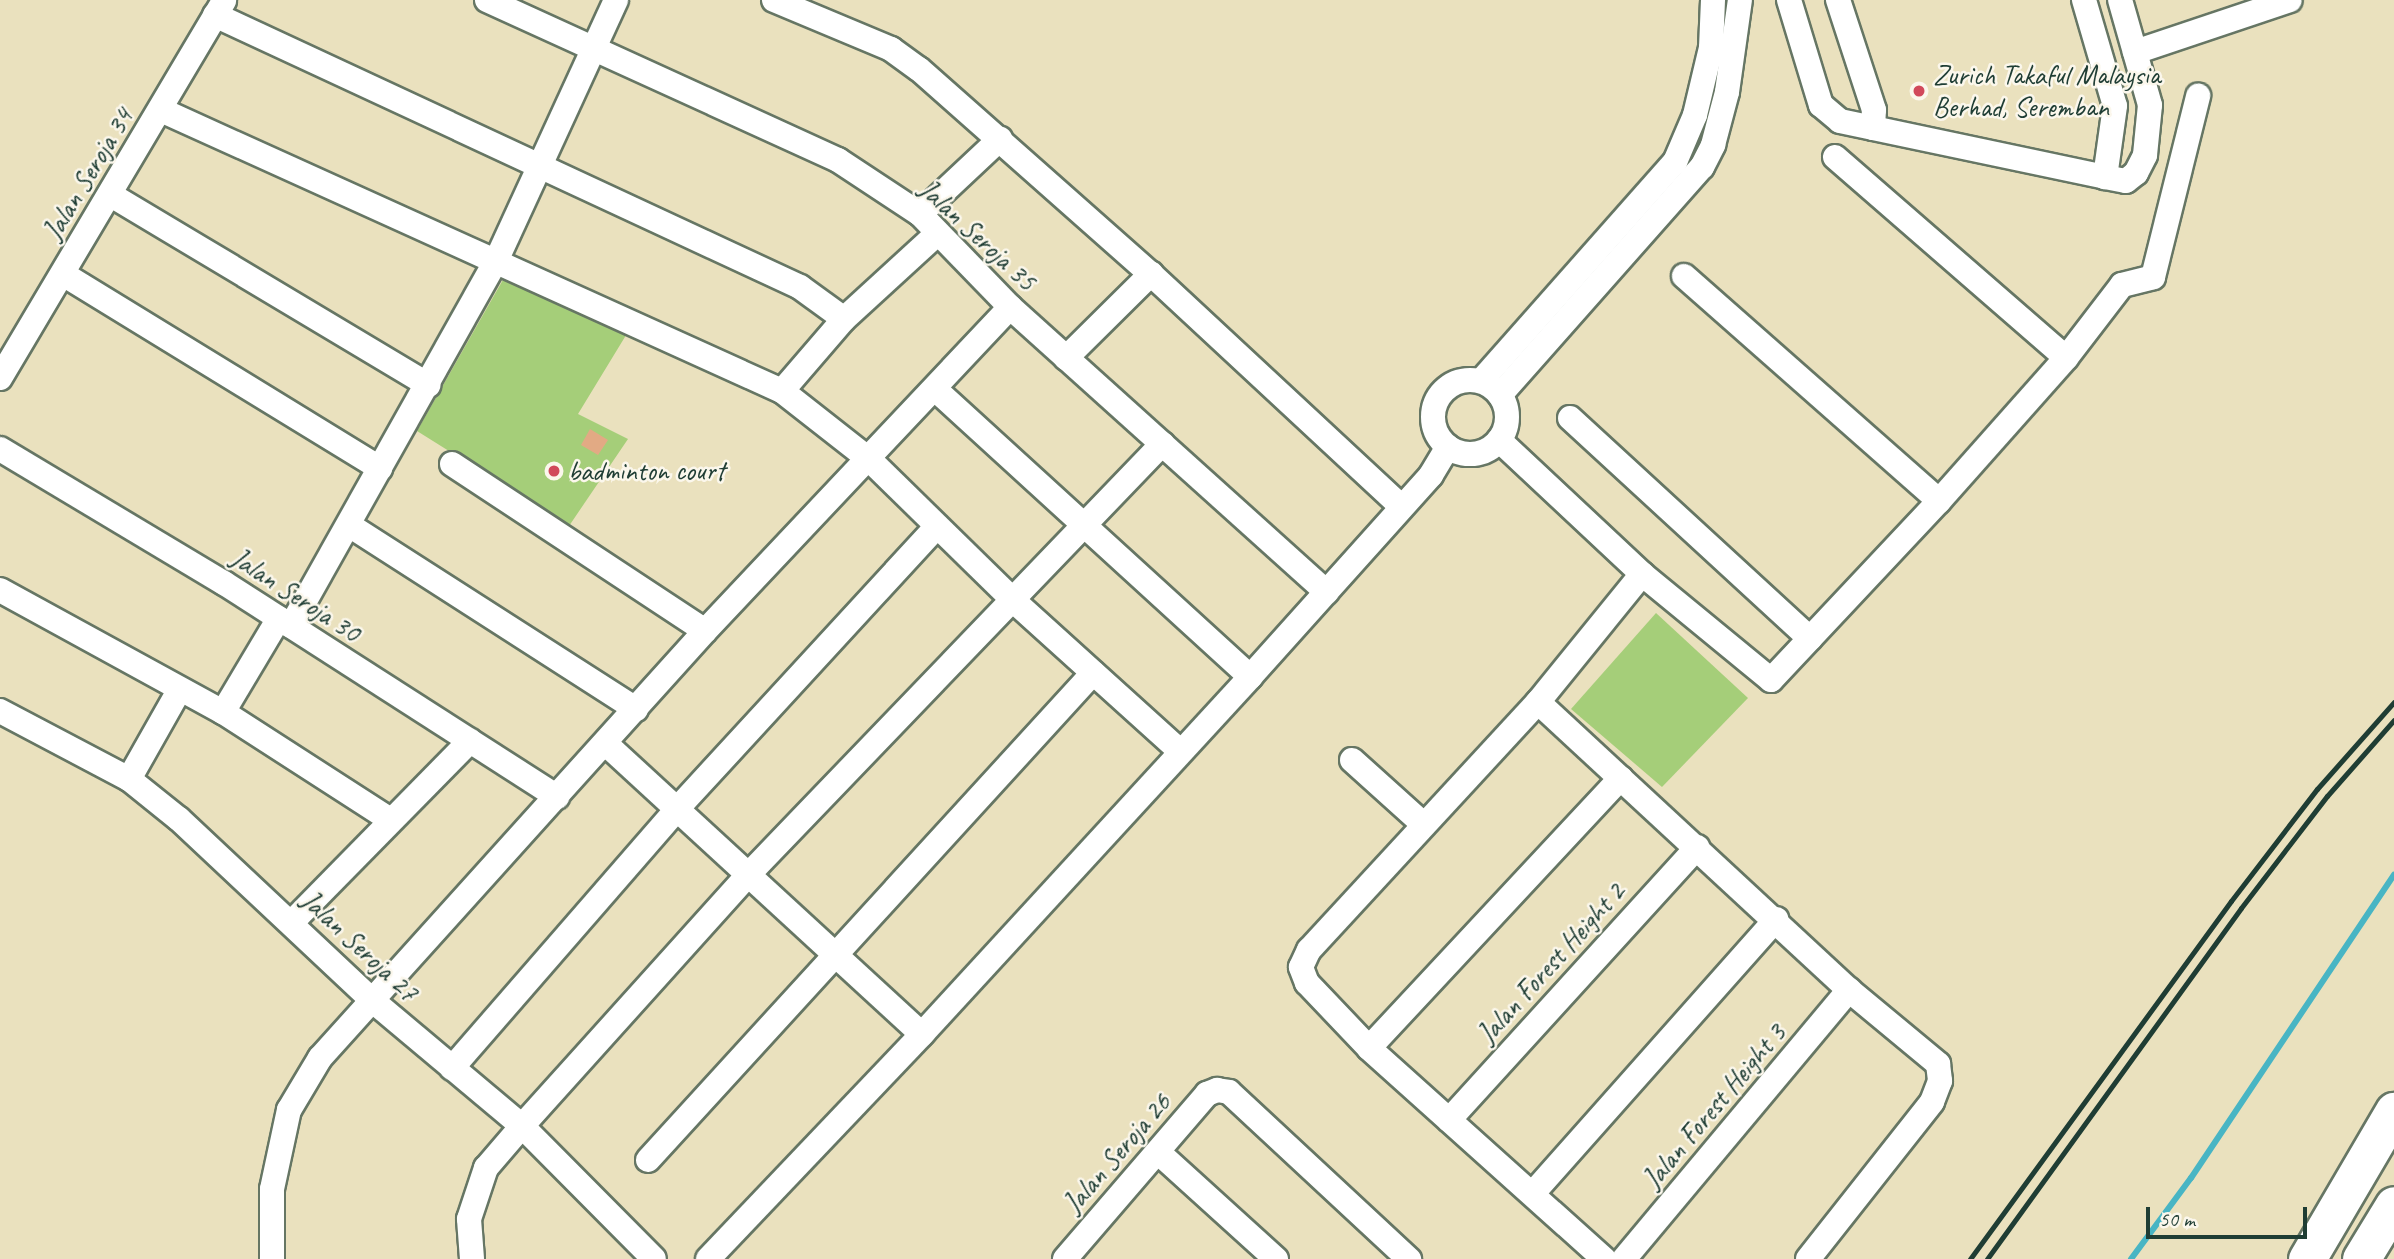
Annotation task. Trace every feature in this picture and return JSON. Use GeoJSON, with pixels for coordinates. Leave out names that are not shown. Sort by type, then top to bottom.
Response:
{"type":"FeatureCollection","features":[{"type":"Feature","properties":{"kind":"highway"},"geometry":{"type":"LineString","coordinates":[[2290,1259],[2315,1247],[2394,1111]]}},
{"type":"Feature","properties":{"kind":"highway"},"geometry":{"type":"LineString","coordinates":[[2365,1254],[2394,1205]]}},
{"type":"Feature","properties":{"kind":"street","name":"Jalan Seroja 35"},"geometry":{"type":"LineString","coordinates":[[488,0],[590,49],[838,160],[920,214],[1010,307],[1326,592]]}},
{"type":"Feature","properties":{"kind":"street"},"geometry":{"type":"LineString","coordinates":[[223,712],[349,526],[429,386],[496,261],[590,49],[616,0]]}},
{"type":"Feature","properties":{"kind":"street"},"geometry":{"type":"LineString","coordinates":[[774,0],[891,50],[1000,139],[1151,274],[1402,507]]}},
{"type":"Feature","properties":{"kind":"street"},"geometry":{"type":"LineString","coordinates":[[1491,388],[1675,162],[1692,124],[1711,48],[1713,0]]}},
{"type":"Feature","properties":{"kind":"street"},"geometry":{"type":"LineString","coordinates":[[1491,388],[1702,167],[1713,145],[1730,79],[1740,0]]}},
{"type":"Feature","properties":{"kind":"street"},"geometry":{"type":"LineString","coordinates":[[1789,0],[1821,105],[1840,121],[2115,179],[2136,173],[2145,155],[2151,125],[2150,105],[2120,0]]}},
{"type":"Feature","properties":{"kind":"street"},"geometry":{"type":"LineString","coordinates":[[1838,0],[1874,110],[1873,128]]}},
{"type":"Feature","properties":{"kind":"street"},"geometry":{"type":"LineString","coordinates":[[2084,0],[2115,106],[2115,179]]}},
{"type":"Feature","properties":{"kind":"street"},"geometry":{"type":"LineString","coordinates":[[2135,52],[2290,0]]}},
{"type":"Feature","properties":{"kind":"street"},"geometry":{"type":"LineString","coordinates":[[220,7],[538,165],[800,287],[844,319]]}},
{"type":"Feature","properties":{"kind":"street","name":"Jalan Seroja 34"},"geometry":{"type":"LineString","coordinates":[[0,378],[111,195],[220,7]]}},
{"type":"Feature","properties":{"kind":"street"},"geometry":{"type":"LineString","coordinates":[[1499,440],[1642,574],[1771,680],[1939,501],[2066,358],[2122,285],[2154,277],[2198,96]]}},
{"type":"Feature","properties":{"kind":"street"},"geometry":{"type":"LineString","coordinates":[[161,110],[782,391],[870,460],[1015,602],[1178,750]]}},
{"type":"Feature","properties":{"kind":"street"},"geometry":{"type":"LineString","coordinates":[[920,214],[1000,139]]}},
{"type":"Feature","properties":{"kind":"street"},"geometry":{"type":"LineString","coordinates":[[1835,158],[2066,358]]}},
{"type":"Feature","properties":{"kind":"street"},"geometry":{"type":"LineString","coordinates":[[111,195],[429,386]]}},
{"type":"Feature","properties":{"kind":"street"},"geometry":{"type":"LineString","coordinates":[[782,391],[844,319],[938,233]]}},
{"type":"Feature","properties":{"kind":"street"},"geometry":{"type":"LineString","coordinates":[[62,274],[380,468]]}},
{"type":"Feature","properties":{"kind":"street"},"geometry":{"type":"LineString","coordinates":[[1066,358],[1151,274]]}},
{"type":"Feature","properties":{"kind":"street"},"geometry":{"type":"LineString","coordinates":[[1684,276],[1939,501]]}},
{"type":"Feature","properties":{"kind":"street"},"geometry":{"type":"LineString","coordinates":[[272,1259],[272,1189],[289,1110],[320,1058],[705,631],[870,460],[1010,307]]}},
{"type":"Feature","properties":{"kind":"street"},"geometry":{"type":"LineString","coordinates":[[1458,382],[1491,388],[1507,417],[1499,440],[1481,452],[1448,447],[1435,428],[1440,396],[1458,382]]}},
{"type":"Feature","properties":{"kind":"street"},"geometry":{"type":"LineString","coordinates":[[935,389],[1250,677]]}},
{"type":"Feature","properties":{"kind":"street"},"geometry":{"type":"LineString","coordinates":[[1570,418],[1810,639]]}},
{"type":"Feature","properties":{"kind":"street"},"geometry":{"type":"LineString","coordinates":[[472,1259],[469,1219],[486,1168],[748,875],[1015,602],[1162,444]]}},
{"type":"Feature","properties":{"kind":"street"},"geometry":{"type":"LineString","coordinates":[[708,1259],[922,1034],[1178,750],[1250,677],[1402,507],[1448,447]]}},
{"type":"Feature","properties":{"kind":"street","name":"Jalan Seroja 30"},"geometry":{"type":"LineString","coordinates":[[0,449],[285,622],[557,797]]}},
{"type":"Feature","properties":{"kind":"street"},"geometry":{"type":"LineString","coordinates":[[452,464],[705,631]]}},
{"type":"Feature","properties":{"kind":"street"},"geometry":{"type":"LineString","coordinates":[[349,526],[636,709]]}},
{"type":"Feature","properties":{"kind":"street"},"geometry":{"type":"LineString","coordinates":[[452,1068],[677,809],[937,526]]}},
{"type":"Feature","properties":{"kind":"street"},"geometry":{"type":"LineString","coordinates":[[1604,1259],[1534,1192],[1369,1048],[1307,983],[1301,967],[1309,950],[1538,702],[1642,574]]}},
{"type":"Feature","properties":{"kind":"street"},"geometry":{"type":"LineString","coordinates":[[0,590],[223,712],[389,819]]}},
{"type":"Feature","properties":{"kind":"street"},"geometry":{"type":"LineString","coordinates":[[648,1160],[1093,673]]}},
{"type":"Feature","properties":{"kind":"street"},"geometry":{"type":"LineString","coordinates":[[129,779],[180,689]]}},
{"type":"Feature","properties":{"kind":"street"},"geometry":{"type":"LineString","coordinates":[[1538,702],[1776,919],[1849,990],[1938,1064],[1940,1081],[1932,1102],[1808,1259]]}},
{"type":"Feature","properties":{"kind":"street","name":"Jalan Seroja 27"},"geometry":{"type":"LineString","coordinates":[[0,710],[129,779],[292,922],[373,1001],[522,1126],[654,1259]]}},
{"type":"Feature","properties":{"kind":"street"},"geometry":{"type":"LineString","coordinates":[[292,922],[389,819],[470,741]]}},
{"type":"Feature","properties":{"kind":"street"},"geometry":{"type":"LineString","coordinates":[[605,743],[922,1034]]}},
{"type":"Feature","properties":{"kind":"street"},"geometry":{"type":"LineString","coordinates":[[1352,760],[1423,824]]}},
{"type":"Feature","properties":{"kind":"street"},"geometry":{"type":"LineString","coordinates":[[1369,1048],[1621,778]]}},
{"type":"Feature","properties":{"kind":"street","name":"Jalan Forest Height 2"},"geometry":{"type":"LineString","coordinates":[[1449,1120],[1696,847]]}},
{"type":"Feature","properties":{"kind":"street"},"geometry":{"type":"LineString","coordinates":[[1534,1192],[1776,919]]}},
{"type":"Feature","properties":{"kind":"street","name":"Jalan Forest Height 3"},"geometry":{"type":"LineString","coordinates":[[1624,1259],[1849,990]]}},
{"type":"Feature","properties":{"kind":"street","name":"Jalan Seroja 26"},"geometry":{"type":"LineString","coordinates":[[1065,1259],[1159,1153],[1207,1094],[1217,1090],[1229,1092],[1409,1259]]}},
{"type":"Feature","properties":{"kind":"street"},"geometry":{"type":"LineString","coordinates":[[1159,1153],[1276,1259]]}},
{"type":"Feature","properties":{"kind":"green space"},"geometry":{"type":"Polygon","coordinates":[[[508,271],[631,327],[578,414],[628,439],[569,526],[417,431],[508,271]]]}},
{"type":"Feature","properties":{"kind":"green space"},"geometry":{"type":"Polygon","coordinates":[[[1656,613],[1748,698],[1662,787],[1571,709],[1656,613]]]}},
{"type":"Feature","properties":{"kind":"building"},"geometry":{"type":"Polygon","coordinates":[[[590,429],[608,440],[598,455],[581,445],[590,429]]]}},
{"type":"Feature","properties":{"kind":"waterway"},"geometry":{"type":"LineString","coordinates":[[2131,1259],[2191,1178],[2394,875]]}},
{"type":"Feature","properties":{"kind":"railway"},"geometry":{"type":"LineString","coordinates":[[1970,1259],[2231,901],[2317,789],[2394,702]]}},
{"type":"Feature","properties":{"kind":"railway"},"geometry":{"type":"LineString","coordinates":[[1987,1259],[2241,908],[2327,796],[2394,720]]}},
{"type":"Feature","properties":{"kind":"place","name":"Zurich Takaful Malaysia Berhad, Seremban"},"geometry":{"type":"Point","coordinates":[1919,91]}},
{"type":"Feature","properties":{"kind":"place","name":"badminton court"},"geometry":{"type":"Point","coordinates":[554,471]}}]}
